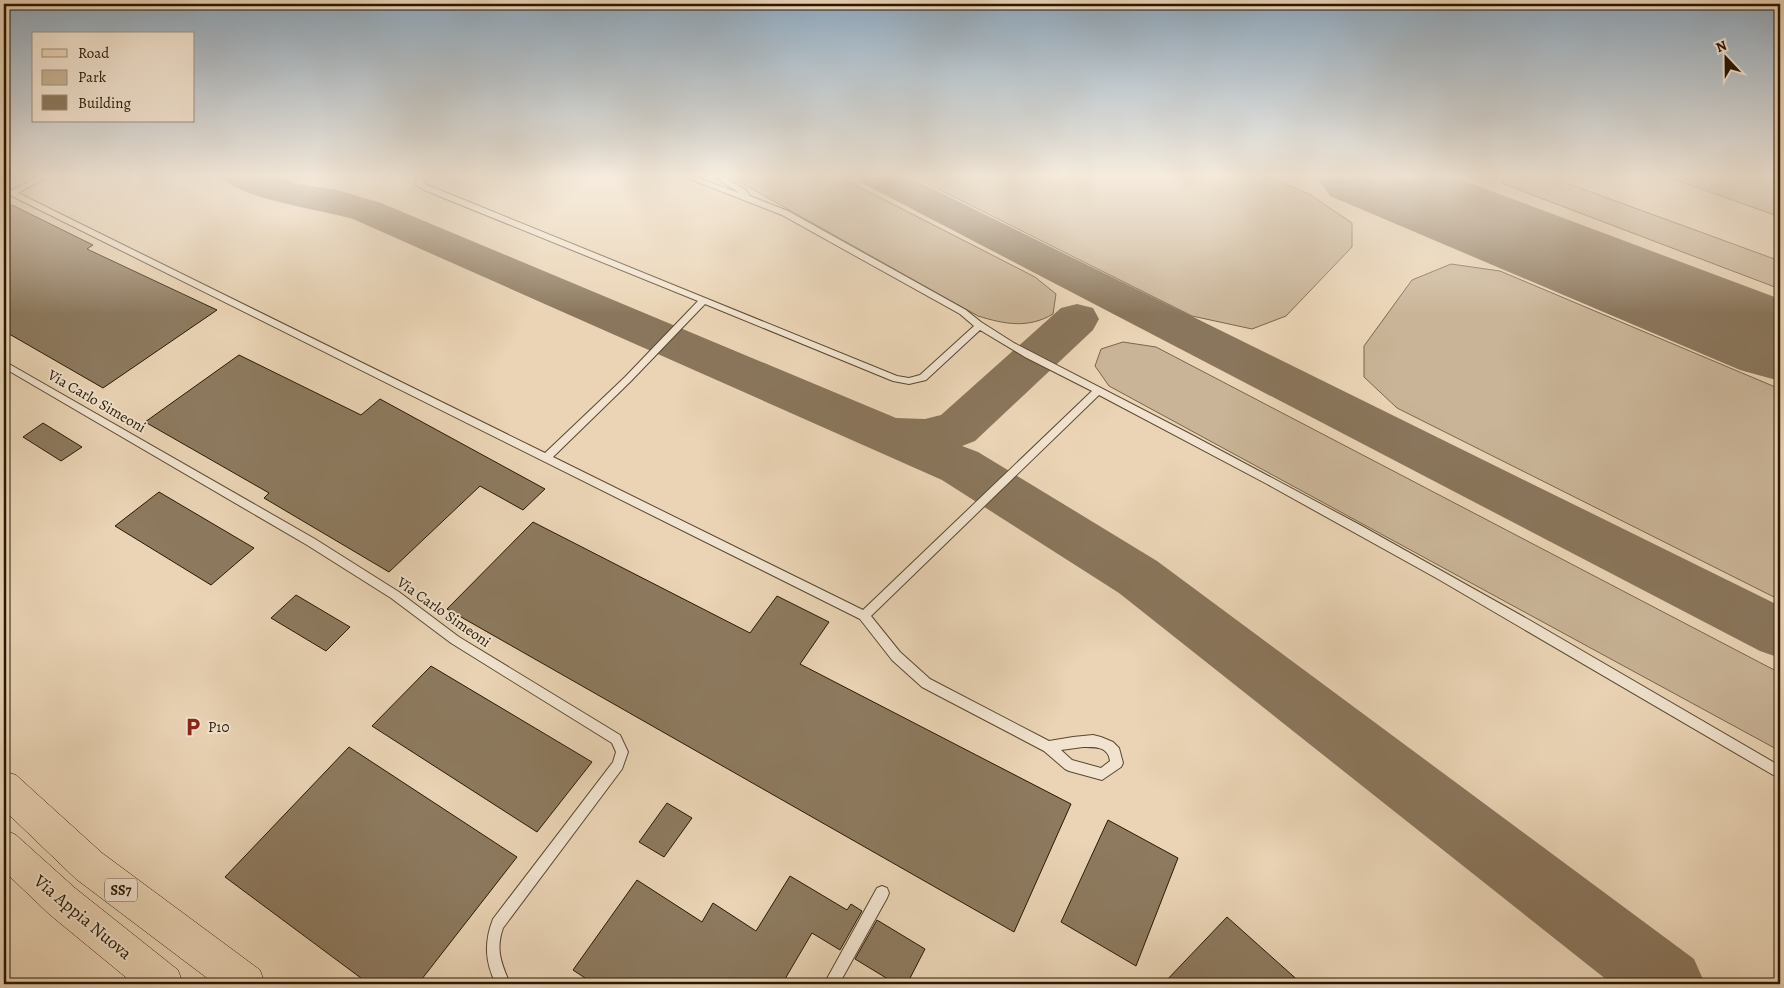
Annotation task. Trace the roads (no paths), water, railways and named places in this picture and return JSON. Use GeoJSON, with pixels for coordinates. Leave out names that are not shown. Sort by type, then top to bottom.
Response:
{"type":"FeatureCollection","features":[{"type":"Feature","properties":{"kind":"main road","name":"SS7"},"geometry":{"type":"LineString","coordinates":[[4,787],[89,866],[246,984]]}},
{"type":"Feature","properties":{"kind":"main road","name":"Via Appia Nuova"},"geometry":{"type":"LineString","coordinates":[[4,847],[62,901],[164,984]]}},
{"type":"Feature","properties":{"kind":"lane"},"geometry":{"type":"LineString","coordinates":[[71,222],[864,616],[896,656],[926,683],[1048,747],[1069,765],[1102,774],[1117,763],[1114,750],[1105,743],[1089,741],[1048,747]]}},
{"type":"Feature","properties":{"kind":"lane"},"geometry":{"type":"LineString","coordinates":[[510,222],[896,379],[909,381],[923,378],[978,326]]}},
{"type":"Feature","properties":{"kind":"lane"},"geometry":{"type":"LineString","coordinates":[[801,222],[963,312],[978,326],[1240,464],[1657,699],[1780,772]]}},
{"type":"Feature","properties":{"kind":"lane"},"geometry":{"type":"LineString","coordinates":[[547,457],[628,379],[702,301]]}},
{"type":"Feature","properties":{"kind":"lane","name":"Via Carlo Simeoni"},"geometry":{"type":"LineString","coordinates":[[4,364],[311,542],[395,595],[455,640],[616,739],[622,752],[618,765],[498,924],[493,940],[493,957],[497,973],[503,984]]}},
{"type":"Feature","properties":{"kind":"lane"},"geometry":{"type":"LineString","coordinates":[[864,616],[1098,390]]}},
{"type":"Feature","properties":{"kind":"lane"},"geometry":{"type":"LineString","coordinates":[[830,984],[882,893]]}},
{"type":"Feature","properties":{"kind":"place","name":"P10"},"geometry":{"type":"Point","coordinates":[193,727]}}]}
